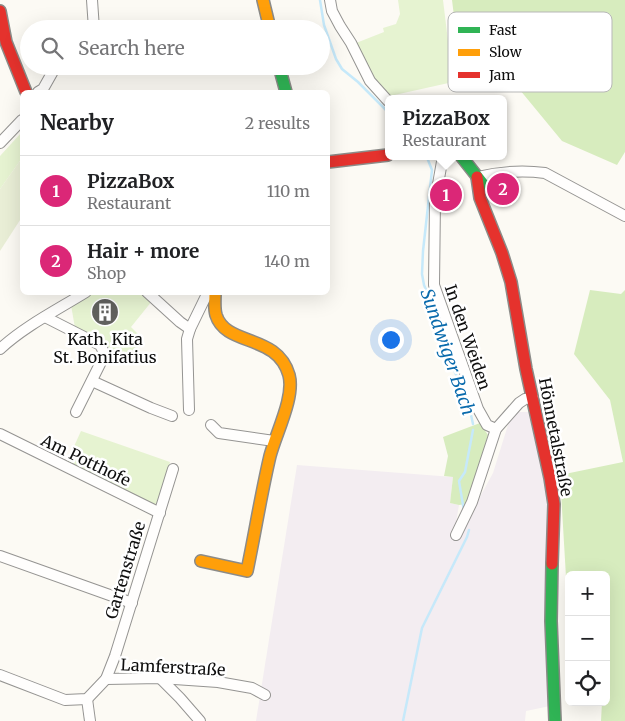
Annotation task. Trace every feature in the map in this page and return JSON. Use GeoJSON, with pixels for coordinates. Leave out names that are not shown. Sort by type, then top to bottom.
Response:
{"type":"FeatureCollection","features":[{"type":"Feature","properties":{"kind":"main road"},"geometry":{"type":"LineString","coordinates":[[263,0],[268,20]]}},
{"type":"Feature","properties":{"kind":"main road"},"geometry":{"type":"LineString","coordinates":[[0,11],[6,42],[25,90]]}},
{"type":"Feature","properties":{"kind":"main road"},"geometry":{"type":"LineString","coordinates":[[281,75],[285,90]]}},
{"type":"Feature","properties":{"kind":"main road"},"geometry":{"type":"LineString","coordinates":[[330,162],[385,155]]}},
{"type":"Feature","properties":{"kind":"main road","name":"Hönnetalstraße"},"geometry":{"type":"LineString","coordinates":[[466,160],[484,184],[511,282],[550,478],[554,504],[551,621],[555,721]]}},
{"type":"Feature","properties":{"kind":"main road"},"geometry":{"type":"LineString","coordinates":[[201,561],[247,571],[274,441],[289,393],[290,376],[284,364],[264,344],[243,338],[224,329],[216,314],[215,295]]}},
{"type":"Feature","properties":{"kind":"street"},"geometry":{"type":"LineString","coordinates":[[92,0],[93,20]]}},
{"type":"Feature","properties":{"kind":"street"},"geometry":{"type":"LineString","coordinates":[[330,0],[332,11],[370,81],[385,97]]}},
{"type":"Feature","properties":{"kind":"street"},"geometry":{"type":"LineString","coordinates":[[41,90],[51,75]]}},
{"type":"Feature","properties":{"kind":"street"},"geometry":{"type":"LineString","coordinates":[[0,143],[20,122]]}},
{"type":"Feature","properties":{"kind":"street","name":"In den Weiden"},"geometry":{"type":"LineString","coordinates":[[442,160],[435,201],[434,285],[478,409],[487,425],[496,429]]}},
{"type":"Feature","properties":{"kind":"street"},"geometry":{"type":"LineString","coordinates":[[477,177],[490,174],[533,171],[545,173],[625,216]]}},
{"type":"Feature","properties":{"kind":"street"},"geometry":{"type":"LineString","coordinates":[[0,349],[11,339],[81,295]]}},
{"type":"Feature","properties":{"kind":"street"},"geometry":{"type":"LineString","coordinates":[[150,295],[180,322],[190,328]]}},
{"type":"Feature","properties":{"kind":"street"},"geometry":{"type":"LineString","coordinates":[[189,410],[187,339],[190,328],[206,295]]}},
{"type":"Feature","properties":{"kind":"street"},"geometry":{"type":"LineString","coordinates":[[44,317],[100,345],[105,354],[76,412]]}},
{"type":"Feature","properties":{"kind":"street"},"geometry":{"type":"LineString","coordinates":[[92,381],[172,416]]}},
{"type":"Feature","properties":{"kind":"street"},"geometry":{"type":"LineString","coordinates":[[456,535],[472,502],[496,429],[519,403],[525,399],[533,398]]}},
{"type":"Feature","properties":{"kind":"street"},"geometry":{"type":"LineString","coordinates":[[211,425],[219,433],[274,441]]}},
{"type":"Feature","properties":{"kind":"street","name":"Am Potthofe"},"geometry":{"type":"LineString","coordinates":[[0,434],[160,513]]}},
{"type":"Feature","properties":{"kind":"street","name":"Gartenstraße"},"geometry":{"type":"LineString","coordinates":[[106,679],[132,603],[173,469]]}},
{"type":"Feature","properties":{"kind":"street"},"geometry":{"type":"LineString","coordinates":[[0,556],[132,603]]}},
{"type":"Feature","properties":{"kind":"street"},"geometry":{"type":"LineString","coordinates":[[0,675],[64,700],[87,699],[90,721]]}},
{"type":"Feature","properties":{"kind":"street"},"geometry":{"type":"LineString","coordinates":[[160,678],[200,721]]}},
{"type":"Feature","properties":{"kind":"street","name":"Lamferstraße"},"geometry":{"type":"LineString","coordinates":[[87,699],[106,679],[160,678],[218,682],[252,688],[265,695]]}},
{"type":"Feature","properties":{"kind":"shaded area"},"geometry":{"type":"Polygon","coordinates":[[[512,412],[528,412],[549,498],[550,706],[526,711],[525,721],[256,721],[297,465],[453,477],[450,503],[459,505],[454,534],[461,537],[493,473],[512,412]]]}},
{"type":"Feature","properties":{"kind":"green space"},"geometry":{"type":"Polygon","coordinates":[[[398,0],[443,0],[448,41],[448,83],[389,95],[373,79],[356,43],[384,32],[383,28],[396,24],[400,14],[398,0]]]}},
{"type":"Feature","properties":{"kind":"green space"},"geometry":{"type":"Polygon","coordinates":[[[452,0],[625,0],[625,152],[617,165],[562,141],[522,92],[612,92],[612,12],[453,12],[452,0]]]}},
{"type":"Feature","properties":{"kind":"green space"},"geometry":{"type":"Polygon","coordinates":[[[20,134],[20,161],[0,189],[0,156],[20,134]]]}},
{"type":"Feature","properties":{"kind":"green space"},"geometry":{"type":"Polygon","coordinates":[[[20,161],[20,220],[0,251],[0,189],[20,161]]]}},
{"type":"Feature","properties":{"kind":"green space"},"geometry":{"type":"Polygon","coordinates":[[[590,290],[621,294],[625,290],[625,721],[601,721],[602,706],[610,706],[610,571],[566,571],[560,475],[623,462],[610,400],[574,354],[590,290]]]}},
{"type":"Feature","properties":{"kind":"green space"},"geometry":{"type":"Polygon","coordinates":[[[89,295],[145,295],[152,301],[131,327],[139,335],[136,363],[75,328],[71,305],[89,295]]]}},
{"type":"Feature","properties":{"kind":"green space"},"geometry":{"type":"Polygon","coordinates":[[[480,423],[488,435],[474,483],[466,504],[450,503],[453,477],[444,476],[448,456],[443,437],[480,423]]]}},
{"type":"Feature","properties":{"kind":"green space"},"geometry":{"type":"Polygon","coordinates":[[[81,431],[170,462],[158,508],[67,462],[81,431]]]}},
{"type":"Feature","properties":{"kind":"waterway","name":"Sundwiger Bach"},"geometry":{"type":"LineString","coordinates":[[320,0],[323,20]]}},
{"type":"Feature","properties":{"kind":"waterway","name":"Sundwiger Bach"},"geometry":{"type":"LineString","coordinates":[[330,42],[342,69],[385,109]]}},
{"type":"Feature","properties":{"kind":"waterway","name":"Sundwiger Bach"},"geometry":{"type":"LineString","coordinates":[[428,160],[432,170],[422,274],[424,285],[441,326],[452,365],[469,406],[473,424]]}},
{"type":"Feature","properties":{"kind":"waterway","name":"Sundwiger Bach"},"geometry":{"type":"LineString","coordinates":[[464,511],[459,481],[465,472],[473,430]]}},
{"type":"Feature","properties":{"kind":"waterway","name":"Sundwiger Bach"},"geometry":{"type":"LineString","coordinates":[[403,721],[422,628],[469,530]]}},
{"type":"Feature","properties":{"kind":"traffic: fast"},"geometry":{"type":"LineString","coordinates":[[281,75],[285,90]]}},
{"type":"Feature","properties":{"kind":"traffic: fast"},"geometry":{"type":"LineString","coordinates":[[464,160],[483,184]]}},
{"type":"Feature","properties":{"kind":"traffic: fast"},"geometry":{"type":"LineString","coordinates":[[552,564],[551,621],[555,721]]}},
{"type":"Feature","properties":{"kind":"traffic: slow"},"geometry":{"type":"LineString","coordinates":[[263,0],[268,20]]}},
{"type":"Feature","properties":{"kind":"traffic: slow"},"geometry":{"type":"LineString","coordinates":[[201,561],[247,571],[270,456],[284,415],[290,384],[289,375],[283,362],[274,352],[230,332],[222,325],[215,312],[215,295]]}},
{"type":"Feature","properties":{"kind":"traffic: jam"},"geometry":{"type":"LineString","coordinates":[[0,11],[6,42],[25,90]]}},
{"type":"Feature","properties":{"kind":"traffic: jam"},"geometry":{"type":"LineString","coordinates":[[330,162],[385,155]]}},
{"type":"Feature","properties":{"kind":"traffic: jam"},"geometry":{"type":"LineString","coordinates":[[477,177],[480,198],[502,253],[511,282],[526,369],[550,478],[554,504],[552,564]]}},
{"type":"Feature","properties":{"kind":"place","name":"Hair + more"},"geometry":{"type":"Point","coordinates":[503,189]}},
{"type":"Feature","properties":{"kind":"place","name":"PizzaBox"},"geometry":{"type":"Point","coordinates":[446,195]}},
{"type":"Feature","properties":{"kind":"place","name":"Kath. Kita St. Bonifatius"},"geometry":{"type":"Point","coordinates":[105,312]}}]}
